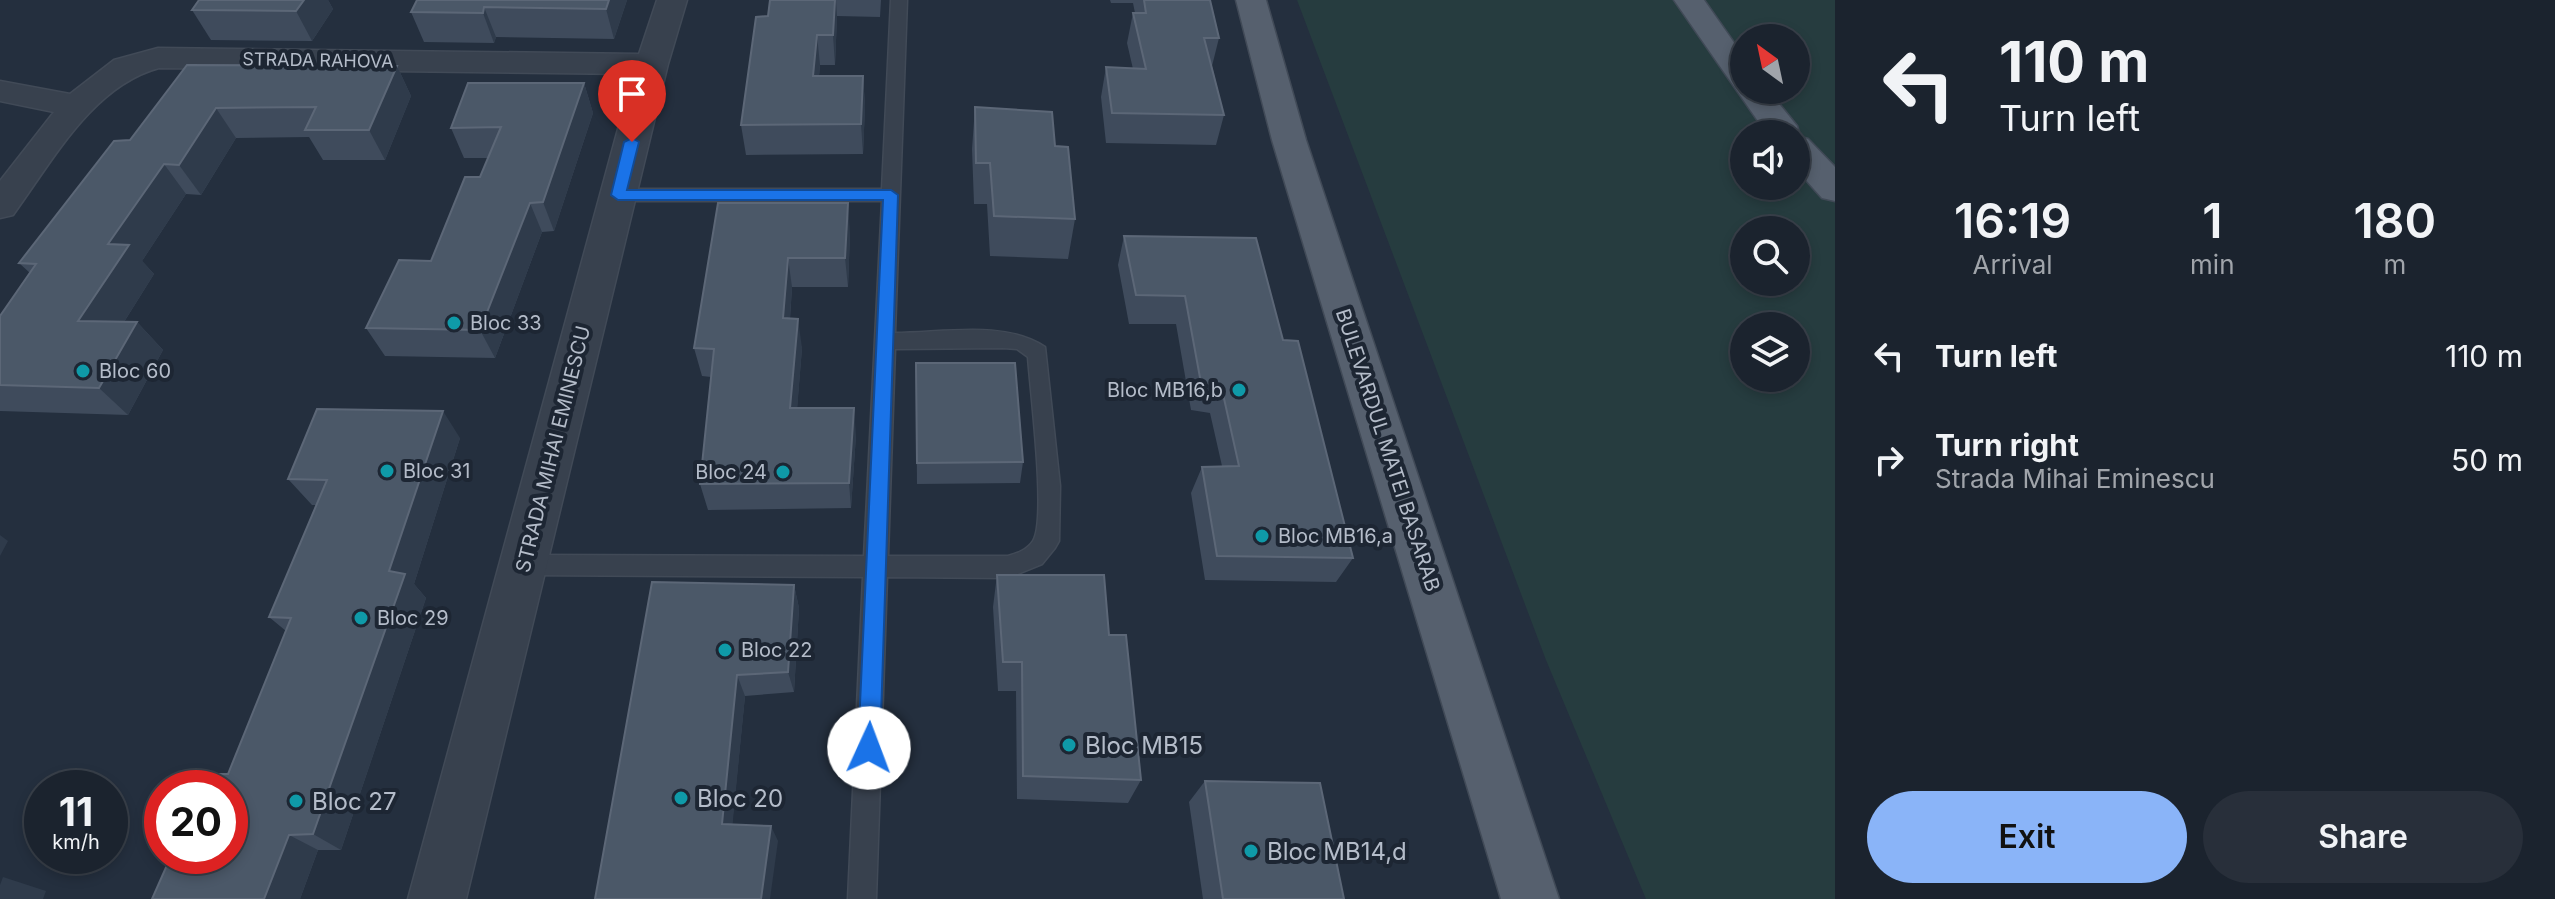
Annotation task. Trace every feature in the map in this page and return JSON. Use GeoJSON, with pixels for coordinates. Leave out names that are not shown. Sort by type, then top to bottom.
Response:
{"type":"FeatureCollection","features":[{"type":"Feature","properties":{"kind":"main road","name":"BULEVARDUL MATEI BASARAB"},"geometry":{"type":"LineString","coordinates":[[1251,0],[1289,140],[1530,899]]}},
{"type":"Feature","properties":{"kind":"main road"},"geometry":{"type":"LineString","coordinates":[[1689,0],[1730,60]]}},
{"type":"Feature","properties":{"kind":"main road"},"geometry":{"type":"LineString","coordinates":[[1762,104],[1774,120]]}},
{"type":"Feature","properties":{"kind":"main road"},"geometry":{"type":"LineString","coordinates":[[1810,162],[1835,189]]}},
{"type":"Feature","properties":{"kind":"street","name":"STRADA MIHAI EMINESCU"},"geometry":{"type":"LineString","coordinates":[[437,899],[652,64],[672,0]]}},
{"type":"Feature","properties":{"kind":"street","name":"STRADA RAHOVA"},"geometry":{"type":"LineString","coordinates":[[0,206],[76,106],[125,67],[158,58],[652,64]]}},
{"type":"Feature","properties":{"kind":"street"},"geometry":{"type":"LineString","coordinates":[[0,91],[76,106]]}},
{"type":"Feature","properties":{"kind":"lane"},"geometry":{"type":"LineString","coordinates":[[862,899],[899,0]]}},
{"type":"Feature","properties":{"kind":"lane"},"geometry":{"type":"LineString","coordinates":[[618,195],[891,195]]}},
{"type":"Feature","properties":{"kind":"lane"},"geometry":{"type":"LineString","coordinates":[[523,565],[1008,567],[1034,557],[1047,541],[1049,486],[1038,353],[1022,342],[1003,340],[885,341]]}},
{"type":"Feature","properties":{"kind":"green space"},"geometry":{"type":"Polygon","coordinates":[[[1297,0],[1835,0],[1835,899],[1646,899],[1546,660],[1297,0]]]}},
{"type":"Feature","properties":{"kind":"building"},"geometry":{"type":"Polygon","coordinates":[[[199,0],[304,0],[296,11],[192,10],[199,0]]]}},
{"type":"Feature","properties":{"kind":"building"},"geometry":{"type":"Polygon","coordinates":[[[417,0],[609,0],[606,9],[484,7],[483,13],[411,12],[417,0]]]}},
{"type":"Feature","properties":{"kind":"building"},"geometry":{"type":"Polygon","coordinates":[[[770,0],[835,0],[833,35],[817,35],[813,76],[863,76],[861,124],[741,125],[756,17],[768,16],[770,0]]]}},
{"type":"Feature","properties":{"kind":"building"},"geometry":{"type":"Polygon","coordinates":[[[1144,0],[1210,0],[1219,38],[1204,38],[1224,115],[1112,113],[1106,67],[1146,69],[1133,13],[1146,13],[1144,0]]]}},
{"type":"Feature","properties":{"kind":"building"},"geometry":{"type":"Polygon","coordinates":[[[187,65],[397,66],[369,130],[305,130],[316,107],[216,108],[179,165],[164,164],[108,244],[129,245],[78,321],[137,322],[99,388],[0,385],[0,316],[36,264],[19,263],[114,141],[130,140],[187,65]]]}},
{"type":"Feature","properties":{"kind":"building"},"geometry":{"type":"Polygon","coordinates":[[[468,83],[584,83],[543,202],[530,203],[480,330],[366,328],[399,260],[431,261],[465,177],[480,177],[501,127],[451,128],[468,83]]]}},
{"type":"Feature","properties":{"kind":"building"},"geometry":{"type":"Polygon","coordinates":[[[975,107],[1052,112],[1055,146],[1068,147],[1075,219],[994,216],[990,163],[976,163],[975,107]]]}},
{"type":"Feature","properties":{"kind":"building"},"geometry":{"type":"Polygon","coordinates":[[[718,203],[848,203],[845,258],[788,258],[783,318],[798,319],[790,408],[854,408],[849,483],[700,484],[714,349],[694,348],[718,203]]]}},
{"type":"Feature","properties":{"kind":"building"},"geometry":{"type":"Polygon","coordinates":[[[1124,236],[1256,238],[1283,340],[1298,341],[1353,558],[1217,556],[1202,467],[1239,466],[1221,385],[1201,383],[1185,296],[1136,295],[1124,236]]]}},
{"type":"Feature","properties":{"kind":"building"},"geometry":{"type":"Polygon","coordinates":[[[916,363],[1015,363],[1023,462],[917,463],[916,363]]]}},
{"type":"Feature","properties":{"kind":"building"},"geometry":{"type":"Polygon","coordinates":[[[317,409],[443,411],[389,571],[405,574],[313,834],[289,835],[264,899],[152,899],[163,874],[248,874],[248,770],[230,770],[291,618],[269,617],[327,480],[288,479],[317,409]]]}},
{"type":"Feature","properties":{"kind":"building","name":"Bloc MB15"},"geometry":{"type":"Polygon","coordinates":[[[997,575],[1104,575],[1109,635],[1126,635],[1141,780],[1023,776],[1022,662],[1003,662],[997,575]]]}},
{"type":"Feature","properties":{"kind":"building"},"geometry":{"type":"Polygon","coordinates":[[[652,582],[794,585],[788,672],[737,675],[722,824],[771,826],[761,899],[595,899],[652,582]]]}},
{"type":"Feature","properties":{"kind":"building","name":"Bloc MB14,d"},"geometry":{"type":"Polygon","coordinates":[[[1205,781],[1320,783],[1344,899],[1223,899],[1205,781]]]}},
{"type":"Feature","properties":{"kind":"place","name":"Bloc 33"},"geometry":{"type":"Point","coordinates":[454,323]}},
{"type":"Feature","properties":{"kind":"place","name":"Bloc 60"},"geometry":{"type":"Point","coordinates":[83,371]}},
{"type":"Feature","properties":{"kind":"place","name":"Bloc MB16,b"},"geometry":{"type":"Point","coordinates":[1239,390]}},
{"type":"Feature","properties":{"kind":"place","name":"Bloc 31"},"geometry":{"type":"Point","coordinates":[387,471]}},
{"type":"Feature","properties":{"kind":"place","name":"Bloc 24"},"geometry":{"type":"Point","coordinates":[783,472]}},
{"type":"Feature","properties":{"kind":"place","name":"Bloc MB16,a"},"geometry":{"type":"Point","coordinates":[1262,536]}},
{"type":"Feature","properties":{"kind":"place","name":"Bloc 29"},"geometry":{"type":"Point","coordinates":[361,618]}},
{"type":"Feature","properties":{"kind":"place","name":"Bloc 22"},"geometry":{"type":"Point","coordinates":[725,650]}},
{"type":"Feature","properties":{"kind":"place","name":"Bloc MB15"},"geometry":{"type":"Point","coordinates":[1069,745]}},
{"type":"Feature","properties":{"kind":"place","name":"Bloc 20"},"geometry":{"type":"Point","coordinates":[681,798]}},
{"type":"Feature","properties":{"kind":"place","name":"Bloc 27"},"geometry":{"type":"Point","coordinates":[296,801]}},
{"type":"Feature","properties":{"kind":"place","name":"Bloc MB14,d"},"geometry":{"type":"Point","coordinates":[1251,851]}},
{"type":"Feature","properties":{"kind":"route"},"geometry":{"type":"LineString","coordinates":[[632,142],[618,195],[891,195],[869,748]]}}]}
